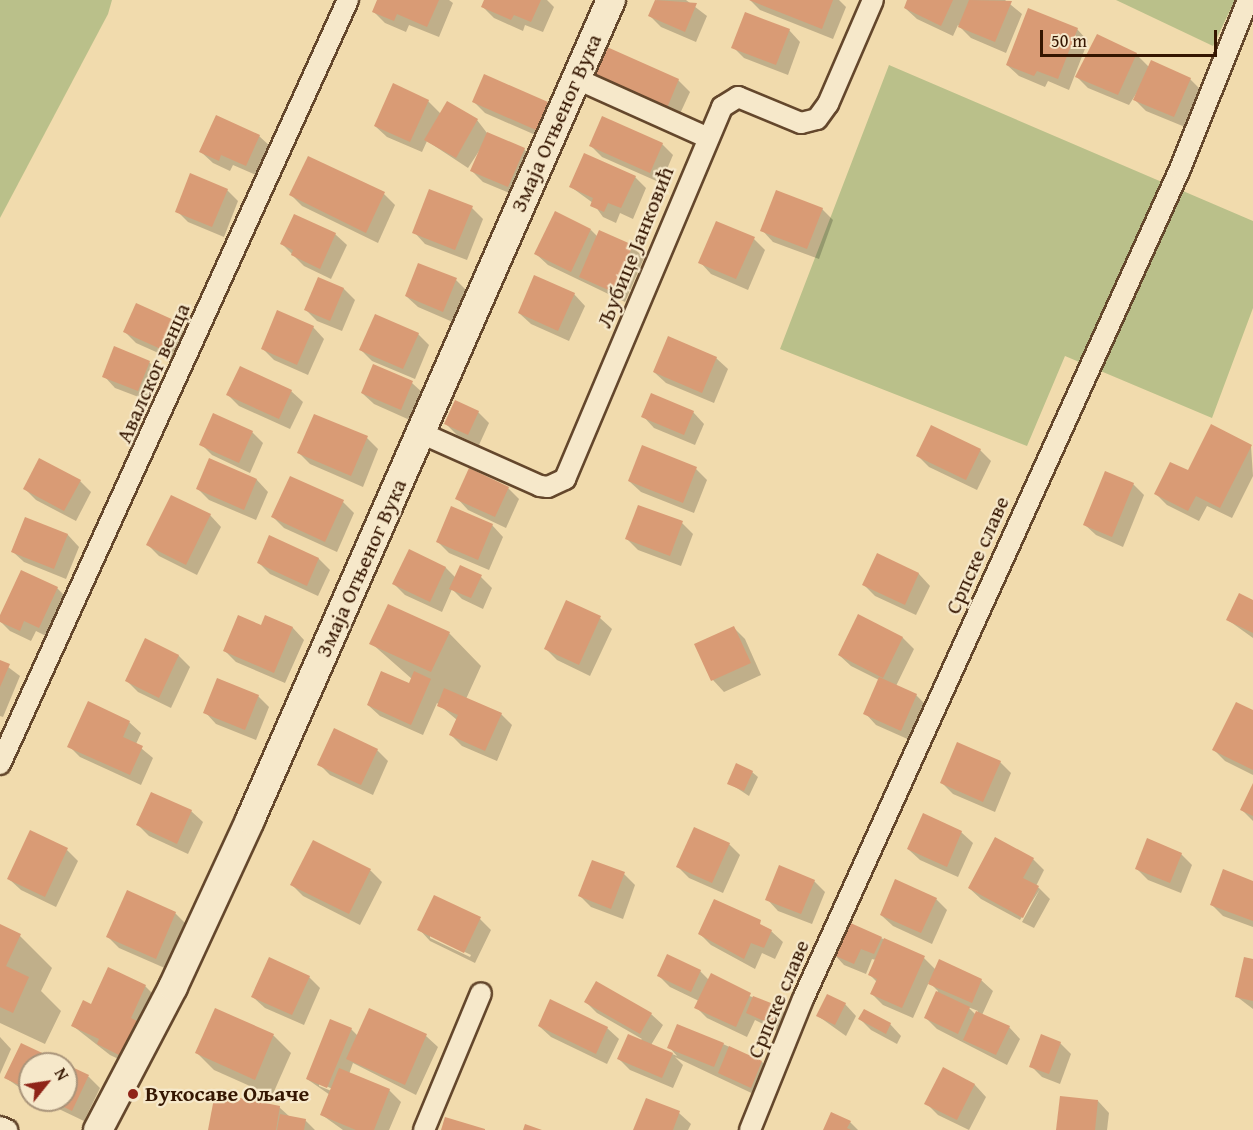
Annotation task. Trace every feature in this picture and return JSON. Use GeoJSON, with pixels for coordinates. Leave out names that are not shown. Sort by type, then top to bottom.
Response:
{"type":"FeatureCollection","features":[{"type":"Feature","properties":{"kind":"street","name":"Авалског венца"},"geometry":{"type":"LineString","coordinates":[[0,764],[348,0]]}},
{"type":"Feature","properties":{"kind":"street","name":"Змаја Огњеног Вука"},"geometry":{"type":"LineString","coordinates":[[98,1130],[173,987],[250,820],[611,0]]}},
{"type":"Feature","properties":{"kind":"street","name":"Љубице Јанковић"},"geometry":{"type":"LineString","coordinates":[[420,433],[540,486],[548,487],[565,479],[706,137],[722,107],[738,97],[801,123],[817,119],[828,104],[873,0]]}},
{"type":"Feature","properties":{"kind":"street","name":"Српске славе"},"geometry":{"type":"LineString","coordinates":[[750,1130],[803,999],[1180,169],[1248,0]]}},
{"type":"Feature","properties":{"kind":"street"},"geometry":{"type":"LineString","coordinates":[[577,79],[706,137]]}},
{"type":"Feature","properties":{"kind":"street"},"geometry":{"type":"LineString","coordinates":[[424,1130],[481,993]]}},
{"type":"Feature","properties":{"kind":"street"},"geometry":{"type":"LineString","coordinates":[[0,1127],[7,1130]]}},
{"type":"Feature","properties":{"kind":"green space"},"geometry":{"type":"Polygon","coordinates":[[[0,0],[112,0],[108,14],[0,218],[0,0]]]}},
{"type":"Feature","properties":{"kind":"green space"},"geometry":{"type":"Polygon","coordinates":[[[1116,0],[1235,0],[1213,46],[1116,0]]]}},
{"type":"Feature","properties":{"kind":"green space"},"geometry":{"type":"Polygon","coordinates":[[[889,65],[1253,221],[1253,308],[1212,418],[1065,356],[1027,446],[780,349],[889,65]]]}},
{"type":"Feature","properties":{"kind":"building"},"geometry":{"type":"Polygon","coordinates":[[[377,0],[439,0],[427,27],[397,14],[394,21],[372,12],[377,0]]]}},
{"type":"Feature","properties":{"kind":"building"},"geometry":{"type":"Polygon","coordinates":[[[484,0],[541,0],[531,22],[514,15],[511,20],[481,7],[484,0]]]}},
{"type":"Feature","properties":{"kind":"building"},"geometry":{"type":"Polygon","coordinates":[[[655,0],[697,3],[685,32],[648,16],[655,0]]]}},
{"type":"Feature","properties":{"kind":"building"},"geometry":{"type":"Polygon","coordinates":[[[749,0],[833,0],[822,29],[749,0]]]}},
{"type":"Feature","properties":{"kind":"building"},"geometry":{"type":"Polygon","coordinates":[[[907,0],[953,0],[941,26],[904,8],[907,0]]]}},
{"type":"Feature","properties":{"kind":"building"},"geometry":{"type":"Polygon","coordinates":[[[969,0],[1012,1],[995,42],[958,27],[969,0]]]}},
{"type":"Feature","properties":{"kind":"building"},"geometry":{"type":"Polygon","coordinates":[[[1028,8],[1078,28],[1058,79],[1037,71],[1034,76],[1006,65],[1028,8]]]}},
{"type":"Feature","properties":{"kind":"building"},"geometry":{"type":"Polygon","coordinates":[[[745,12],[790,29],[776,65],[731,48],[745,12]]]}},
{"type":"Feature","properties":{"kind":"building"},"geometry":{"type":"Polygon","coordinates":[[[1097,34],[1137,53],[1118,95],[1075,77],[1097,34]]]}},
{"type":"Feature","properties":{"kind":"building"},"geometry":{"type":"Polygon","coordinates":[[[607,47],[679,79],[667,108],[594,76],[607,47]]]}},
{"type":"Feature","properties":{"kind":"building"},"geometry":{"type":"Polygon","coordinates":[[[1151,60],[1191,78],[1174,117],[1133,100],[1151,60]]]}},
{"type":"Feature","properties":{"kind":"building"},"geometry":{"type":"Polygon","coordinates":[[[484,74],[548,102],[536,130],[472,102],[484,74]]]}},
{"type":"Feature","properties":{"kind":"building"},"geometry":{"type":"Polygon","coordinates":[[[393,83],[429,100],[410,142],[374,126],[393,83]]]}},
{"type":"Feature","properties":{"kind":"building"},"geometry":{"type":"Polygon","coordinates":[[[447,101],[478,119],[456,158],[424,140],[447,101]]]}},
{"type":"Feature","properties":{"kind":"building"},"geometry":{"type":"Polygon","coordinates":[[[216,115],[260,135],[246,166],[221,155],[219,161],[199,152],[216,115]]]}},
{"type":"Feature","properties":{"kind":"building"},"geometry":{"type":"Polygon","coordinates":[[[602,116],[663,143],[650,173],[589,146],[602,116]]]}},
{"type":"Feature","properties":{"kind":"building"},"geometry":{"type":"Polygon","coordinates":[[[487,132],[525,148],[508,187],[470,171],[487,132]]]}},
{"type":"Feature","properties":{"kind":"building"},"geometry":{"type":"Polygon","coordinates":[[[584,153],[636,176],[621,208],[608,203],[604,212],[590,206],[593,198],[569,187],[584,153]]]}},
{"type":"Feature","properties":{"kind":"building"},"geometry":{"type":"Polygon","coordinates":[[[308,156],[385,192],[366,233],[289,195],[308,156]]]}},
{"type":"Feature","properties":{"kind":"building"},"geometry":{"type":"Polygon","coordinates":[[[190,173],[228,189],[212,227],[175,212],[190,173]]]}},
{"type":"Feature","properties":{"kind":"building"},"geometry":{"type":"Polygon","coordinates":[[[429,189],[473,206],[455,250],[412,233],[429,189]]]}},
{"type":"Feature","properties":{"kind":"building"},"geometry":{"type":"Polygon","coordinates":[[[776,190],[823,208],[807,249],[760,231],[776,190]]]}},
{"type":"Feature","properties":{"kind":"building"},"geometry":{"type":"Polygon","coordinates":[[[555,211],[591,229],[571,272],[534,254],[555,211]]]}},
{"type":"Feature","properties":{"kind":"building"},"geometry":{"type":"Polygon","coordinates":[[[294,214],[336,233],[320,269],[291,255],[293,250],[280,244],[294,214]]]}},
{"type":"Feature","properties":{"kind":"building"},"geometry":{"type":"Polygon","coordinates":[[[716,221],[755,237],[736,279],[698,263],[716,221]]]}},
{"type":"Feature","properties":{"kind":"building"},"geometry":{"type":"Polygon","coordinates":[[[599,230],[633,245],[613,292],[579,277],[599,230]]]}},
{"type":"Feature","properties":{"kind":"building"},"geometry":{"type":"Polygon","coordinates":[[[418,263],[457,278],[443,312],[405,296],[418,263]]]}},
{"type":"Feature","properties":{"kind":"building"},"geometry":{"type":"Polygon","coordinates":[[[534,275],[575,293],[558,331],[518,313],[534,275]]]}},
{"type":"Feature","properties":{"kind":"building"},"geometry":{"type":"Polygon","coordinates":[[[318,277],[344,288],[330,321],[304,310],[318,277]]]}},
{"type":"Feature","properties":{"kind":"building"},"geometry":{"type":"Polygon","coordinates":[[[136,303],[176,321],[163,350],[123,332],[136,303]]]}},
{"type":"Feature","properties":{"kind":"building"},"geometry":{"type":"Polygon","coordinates":[[[277,310],[314,326],[297,365],[261,349],[277,310]]]}},
{"type":"Feature","properties":{"kind":"building"},"geometry":{"type":"Polygon","coordinates":[[[375,314],[419,333],[403,369],[359,350],[375,314]]]}},
{"type":"Feature","properties":{"kind":"building"},"geometry":{"type":"Polygon","coordinates":[[[668,336],[717,357],[702,393],[653,372],[668,336]]]}},
{"type":"Feature","properties":{"kind":"building"},"geometry":{"type":"Polygon","coordinates":[[[114,346],[150,361],[138,391],[102,377],[114,346]]]}},
{"type":"Feature","properties":{"kind":"building"},"geometry":{"type":"Polygon","coordinates":[[[373,364],[413,381],[401,410],[361,393],[373,364]]]}},
{"type":"Feature","properties":{"kind":"building"},"geometry":{"type":"Polygon","coordinates":[[[240,366],[292,390],[279,419],[226,395],[240,366]]]}},
{"type":"Feature","properties":{"kind":"building"},"geometry":{"type":"Polygon","coordinates":[[[651,393],[694,411],[684,435],[641,417],[651,393]]]}},
{"type":"Feature","properties":{"kind":"building"},"geometry":{"type":"Polygon","coordinates":[[[455,400],[479,411],[468,435],[444,424],[455,400]]]}},
{"type":"Feature","properties":{"kind":"building"},"geometry":{"type":"Polygon","coordinates":[[[213,413],[253,431],[239,463],[199,445],[213,413]]]}},
{"type":"Feature","properties":{"kind":"building"},"geometry":{"type":"Polygon","coordinates":[[[314,414],[368,436],[351,476],[297,453],[314,414]]]}},
{"type":"Feature","properties":{"kind":"building"},"geometry":{"type":"Polygon","coordinates":[[[1211,424],[1252,445],[1220,508],[1196,496],[1188,511],[1154,494],[1170,462],[1188,470],[1211,424]]]}},
{"type":"Feature","properties":{"kind":"building"},"geometry":{"type":"Polygon","coordinates":[[[931,425],[981,449],[966,480],[916,456],[931,425]]]}},
{"type":"Feature","properties":{"kind":"building"},"geometry":{"type":"Polygon","coordinates":[[[642,445],[697,467],[683,503],[628,481],[642,445]]]}},
{"type":"Feature","properties":{"kind":"building"},"geometry":{"type":"Polygon","coordinates":[[[39,458],[81,480],[64,511],[23,489],[39,458]]]}},
{"type":"Feature","properties":{"kind":"building"},"geometry":{"type":"Polygon","coordinates":[[[209,458],[257,479],[244,510],[196,489],[209,458]]]}},
{"type":"Feature","properties":{"kind":"building"},"geometry":{"type":"Polygon","coordinates":[[[469,468],[509,487],[495,517],[455,499],[469,468]]]}},
{"type":"Feature","properties":{"kind":"building"},"geometry":{"type":"Polygon","coordinates":[[[1105,471],[1134,483],[1112,537],[1083,525],[1105,471]]]}},
{"type":"Feature","properties":{"kind":"building"},"geometry":{"type":"Polygon","coordinates":[[[290,476],[344,500],[325,542],[271,517],[290,476]]]}},
{"type":"Feature","properties":{"kind":"building"},"geometry":{"type":"Polygon","coordinates":[[[171,495],[211,514],[186,565],[146,545],[171,495]]]}},
{"type":"Feature","properties":{"kind":"building"},"geometry":{"type":"Polygon","coordinates":[[[638,505],[683,521],[670,556],[625,539],[638,505]]]}},
{"type":"Feature","properties":{"kind":"building"},"geometry":{"type":"Polygon","coordinates":[[[451,506],[493,524],[478,560],[436,542],[451,506]]]}},
{"type":"Feature","properties":{"kind":"building"},"geometry":{"type":"Polygon","coordinates":[[[25,517],[68,534],[54,569],[11,552],[25,517]]]}},
{"type":"Feature","properties":{"kind":"building"},"geometry":{"type":"Polygon","coordinates":[[[269,535],[319,558],[307,586],[257,563],[269,535]]]}},
{"type":"Feature","properties":{"kind":"building"},"geometry":{"type":"Polygon","coordinates":[[[409,549],[446,567],[430,602],[392,584],[409,549]]]}},
{"type":"Feature","properties":{"kind":"building"},"geometry":{"type":"Polygon","coordinates":[[[877,553],[919,573],[905,605],[862,585],[877,553]]]}},
{"type":"Feature","properties":{"kind":"building"},"geometry":{"type":"Polygon","coordinates":[[[460,565],[482,575],[471,598],[449,589],[460,565]]]}},
{"type":"Feature","properties":{"kind":"building"},"geometry":{"type":"Polygon","coordinates":[[[21,570],[58,587],[39,628],[24,621],[20,631],[0,622],[0,615],[21,570]]]}},
{"type":"Feature","properties":{"kind":"building"},"geometry":{"type":"Polygon","coordinates":[[[1239,593],[1253,600],[1253,633],[1226,620],[1239,593]]]}},
{"type":"Feature","properties":{"kind":"building"},"geometry":{"type":"Polygon","coordinates":[[[566,600],[601,616],[579,665],[544,649],[566,600]]]}},
{"type":"Feature","properties":{"kind":"building"},"geometry":{"type":"Polygon","coordinates":[[[388,604],[450,632],[431,672],[369,644],[388,604]]]}},
{"type":"Feature","properties":{"kind":"building"},"geometry":{"type":"Polygon","coordinates":[[[858,614],[903,637],[883,678],[838,655],[858,614]]]}},
{"type":"Feature","properties":{"kind":"building"},"geometry":{"type":"Polygon","coordinates":[[[238,615],[261,625],[265,615],[293,627],[274,673],[223,651],[238,615]]]}},
{"type":"Feature","properties":{"kind":"building"},"geometry":{"type":"Polygon","coordinates":[[[734,626],[751,663],[711,681],[694,644],[734,626]]]}},
{"type":"Feature","properties":{"kind":"building"},"geometry":{"type":"Polygon","coordinates":[[[145,638],[179,655],[159,698],[125,681],[145,638]]]}},
{"type":"Feature","properties":{"kind":"building"},"geometry":{"type":"Polygon","coordinates":[[[0,660],[10,664],[0,687],[0,660]]]}},
{"type":"Feature","properties":{"kind":"building"},"geometry":{"type":"Polygon","coordinates":[[[381,671],[409,683],[414,671],[431,679],[411,725],[367,705],[381,671]]]}},
{"type":"Feature","properties":{"kind":"building"},"geometry":{"type":"Polygon","coordinates":[[[879,677],[917,694],[901,731],[863,714],[879,677]]]}},
{"type":"Feature","properties":{"kind":"building"},"geometry":{"type":"Polygon","coordinates":[[[217,678],[259,695],[245,730],[203,713],[217,678]]]}},
{"type":"Feature","properties":{"kind":"building"},"geometry":{"type":"Polygon","coordinates":[[[444,688],[502,713],[485,751],[449,735],[458,715],[437,706],[444,688]]]}},
{"type":"Feature","properties":{"kind":"building"},"geometry":{"type":"Polygon","coordinates":[[[88,701],[130,721],[123,737],[143,746],[130,775],[67,747],[88,701]]]}},
{"type":"Feature","properties":{"kind":"building"},"geometry":{"type":"Polygon","coordinates":[[[1236,702],[1253,710],[1253,770],[1212,750],[1236,702]]]}},
{"type":"Feature","properties":{"kind":"building"},"geometry":{"type":"Polygon","coordinates":[[[334,728],[378,749],[361,785],[317,765],[334,728]]]}},
{"type":"Feature","properties":{"kind":"building"},"geometry":{"type":"Polygon","coordinates":[[[957,742],[1001,761],[983,802],[940,783],[957,742]]]}},
{"type":"Feature","properties":{"kind":"building"},"geometry":{"type":"Polygon","coordinates":[[[736,763],[753,771],[744,791],[727,784],[736,763]]]}},
{"type":"Feature","properties":{"kind":"building"},"geometry":{"type":"Polygon","coordinates":[[[1253,783],[1253,816],[1240,810],[1253,783]]]}},
{"type":"Feature","properties":{"kind":"building"},"geometry":{"type":"Polygon","coordinates":[[[151,792],[192,810],[177,844],[136,825],[151,792]]]}},
{"type":"Feature","properties":{"kind":"building"},"geometry":{"type":"Polygon","coordinates":[[[923,813],[962,831],[947,867],[907,849],[923,813]]]}},
{"type":"Feature","properties":{"kind":"building"},"geometry":{"type":"Polygon","coordinates":[[[694,827],[730,843],[712,883],[676,867],[694,827]]]}},
{"type":"Feature","properties":{"kind":"building"},"geometry":{"type":"Polygon","coordinates":[[[30,830],[68,848],[45,897],[7,879],[30,830]]]}},
{"type":"Feature","properties":{"kind":"building"},"geometry":{"type":"Polygon","coordinates":[[[995,837],[1034,858],[1023,878],[1039,886],[1023,918],[968,888],[995,837]]]}},
{"type":"Feature","properties":{"kind":"building"},"geometry":{"type":"Polygon","coordinates":[[[1147,838],[1182,853],[1170,883],[1135,869],[1147,838]]]}},
{"type":"Feature","properties":{"kind":"building"},"geometry":{"type":"Polygon","coordinates":[[[313,840],[371,869],[349,914],[290,885],[313,840]]]}},
{"type":"Feature","properties":{"kind":"building"},"geometry":{"type":"Polygon","coordinates":[[[592,860],[625,872],[611,909],[578,896],[592,860]]]}},
{"type":"Feature","properties":{"kind":"building"},"geometry":{"type":"Polygon","coordinates":[[[779,865],[815,880],[801,914],[765,900],[779,865]]]}},
{"type":"Feature","properties":{"kind":"building"},"geometry":{"type":"Polygon","coordinates":[[[1223,869],[1253,881],[1253,921],[1210,905],[1223,869]]]}},
{"type":"Feature","properties":{"kind":"building"},"geometry":{"type":"Polygon","coordinates":[[[895,879],[937,898],[921,933],[880,915],[895,879]]]}},
{"type":"Feature","properties":{"kind":"building"},"geometry":{"type":"Polygon","coordinates":[[[127,890],[176,912],[156,959],[106,937],[127,890]]]}},
{"type":"Feature","properties":{"kind":"building"},"geometry":{"type":"Polygon","coordinates":[[[434,895],[481,917],[464,953],[417,930],[434,895]]]}},
{"type":"Feature","properties":{"kind":"building"},"geometry":{"type":"Polygon","coordinates":[[[714,899],[761,920],[760,924],[772,930],[764,948],[751,943],[744,959],[698,934],[714,899]]]}},
{"type":"Feature","properties":{"kind":"building"},"geometry":{"type":"Polygon","coordinates":[[[846,921],[882,937],[874,954],[861,949],[854,964],[831,954],[846,921]]]}},
{"type":"Feature","properties":{"kind":"building"},"geometry":{"type":"Polygon","coordinates":[[[0,924],[21,934],[6,966],[29,977],[13,1013],[0,1007],[0,924]]]}},
{"type":"Feature","properties":{"kind":"building"},"geometry":{"type":"Polygon","coordinates":[[[884,938],[925,956],[902,1008],[870,994],[877,979],[868,975],[884,938]]]}},
{"type":"Feature","properties":{"kind":"building"},"geometry":{"type":"Polygon","coordinates":[[[667,954],[701,970],[691,992],[657,976],[667,954]]]}},
{"type":"Feature","properties":{"kind":"building"},"geometry":{"type":"Polygon","coordinates":[[[269,957],[310,976],[292,1015],[251,997],[269,957]]]}},
{"type":"Feature","properties":{"kind":"building"},"geometry":{"type":"Polygon","coordinates":[[[1244,957],[1253,959],[1253,1001],[1235,997],[1244,957]]]}},
{"type":"Feature","properties":{"kind":"building"},"geometry":{"type":"Polygon","coordinates":[[[939,959],[982,979],[972,1003],[928,984],[939,959]]]}},
{"type":"Feature","properties":{"kind":"building"},"geometry":{"type":"Polygon","coordinates":[[[108,967],[146,985],[131,1018],[137,1021],[121,1056],[97,1044],[99,1039],[71,1026],[83,1000],[91,1004],[108,967]]]}},
{"type":"Feature","properties":{"kind":"building"},"geometry":{"type":"Polygon","coordinates":[[[711,973],[751,993],[736,1027],[694,1008],[711,973]]]}},
{"type":"Feature","properties":{"kind":"building"},"geometry":{"type":"Polygon","coordinates":[[[596,981],[652,1013],[640,1034],[584,1002],[596,981]]]}},
{"type":"Feature","properties":{"kind":"building"},"geometry":{"type":"Polygon","coordinates":[[[936,991],[970,1007],[958,1034],[924,1018],[936,991]]]}},
{"type":"Feature","properties":{"kind":"building"},"geometry":{"type":"Polygon","coordinates":[[[827,994],[846,1003],[835,1025],[816,1016],[827,994]]]}},
{"type":"Feature","properties":{"kind":"building"},"geometry":{"type":"Polygon","coordinates":[[[753,996],[781,1007],[773,1025],[746,1013],[753,996]]]}},
{"type":"Feature","properties":{"kind":"building"},"geometry":{"type":"Polygon","coordinates":[[[550,999],[608,1027],[596,1054],[538,1026],[550,999]]]}},
{"type":"Feature","properties":{"kind":"building"},"geometry":{"type":"Polygon","coordinates":[[[215,1008],[274,1034],[255,1080],[195,1053],[215,1008]]]}},
{"type":"Feature","properties":{"kind":"building"},"geometry":{"type":"Polygon","coordinates":[[[369,1008],[427,1034],[405,1085],[346,1059],[369,1008]]]}},
{"type":"Feature","properties":{"kind":"building"},"geometry":{"type":"Polygon","coordinates":[[[864,1009],[891,1023],[886,1034],[858,1019],[864,1009]]]}},
{"type":"Feature","properties":{"kind":"building"},"geometry":{"type":"Polygon","coordinates":[[[976,1011],[1010,1026],[996,1055],[963,1040],[976,1011]]]}},
{"type":"Feature","properties":{"kind":"building"},"geometry":{"type":"Polygon","coordinates":[[[330,1019],[352,1028],[327,1088],[306,1079],[330,1019]]]}},
{"type":"Feature","properties":{"kind":"building"},"geometry":{"type":"Polygon","coordinates":[[[677,1024],[724,1043],[714,1067],[667,1048],[677,1024]]]}},
{"type":"Feature","properties":{"kind":"building"},"geometry":{"type":"Polygon","coordinates":[[[628,1034],[673,1053],[662,1078],[617,1059],[628,1034]]]}},
{"type":"Feature","properties":{"kind":"building"},"geometry":{"type":"Polygon","coordinates":[[[1041,1034],[1061,1042],[1049,1074],[1029,1067],[1041,1034]]]}},
{"type":"Feature","properties":{"kind":"building"},"geometry":{"type":"Polygon","coordinates":[[[21,1043],[40,1052],[18,1052],[18,1084],[4,1078],[21,1043]]]}},
{"type":"Feature","properties":{"kind":"building"},"geometry":{"type":"Polygon","coordinates":[[[729,1046],[762,1061],[751,1088],[718,1073],[729,1046]]]}},
{"type":"Feature","properties":{"kind":"building"},"geometry":{"type":"Polygon","coordinates":[[[943,1067],[975,1084],[957,1120],[924,1104],[943,1067]]]}},
{"type":"Feature","properties":{"kind":"building"},"geometry":{"type":"Polygon","coordinates":[[[339,1068],[390,1089],[374,1130],[356,1130],[320,1115],[339,1068]]]}},
{"type":"Feature","properties":{"kind":"building"},"geometry":{"type":"Polygon","coordinates":[[[78,1070],[89,1075],[78,1098],[78,1070]]]}},
{"type":"Feature","properties":{"kind":"building"},"geometry":{"type":"Polygon","coordinates":[[[215,1093],[280,1106],[276,1130],[208,1130],[215,1093]]]}},
{"type":"Feature","properties":{"kind":"building"},"geometry":{"type":"Polygon","coordinates":[[[1060,1096],[1098,1100],[1095,1130],[1056,1130],[1060,1096]]]}},
{"type":"Feature","properties":{"kind":"building"},"geometry":{"type":"Polygon","coordinates":[[[646,1098],[680,1111],[673,1130],[633,1130],[646,1098]]]}},
{"type":"Feature","properties":{"kind":"building"},"geometry":{"type":"Polygon","coordinates":[[[831,1112],[851,1121],[847,1128],[851,1130],[823,1130],[831,1112]]]}},
{"type":"Feature","properties":{"kind":"building"},"geometry":{"type":"Polygon","coordinates":[[[280,1114],[306,1119],[304,1130],[277,1130],[280,1114]]]}},
{"type":"Feature","properties":{"kind":"building"},"geometry":{"type":"Polygon","coordinates":[[[445,1117],[485,1129],[485,1130],[441,1130],[445,1117]]]}},
{"type":"Feature","properties":{"kind":"building"},"geometry":{"type":"Polygon","coordinates":[[[525,1124],[542,1130],[523,1130],[525,1124]]]}},
{"type":"Feature","properties":{"kind":"place","name":"Вукосаве Ољаче"},"geometry":{"type":"Point","coordinates":[133,1094]}}]}
